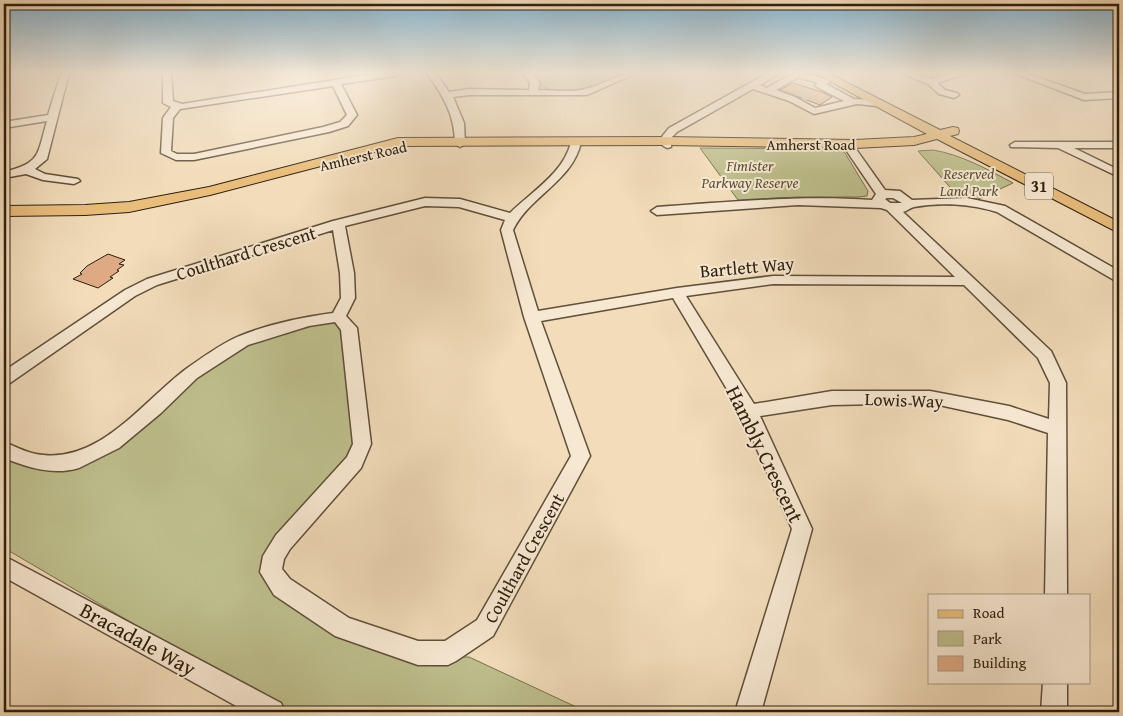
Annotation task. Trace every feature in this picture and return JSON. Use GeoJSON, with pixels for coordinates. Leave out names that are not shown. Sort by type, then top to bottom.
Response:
{"type":"FeatureCollection","features":[{"type":"Feature","properties":{"kind":"main road","name":"31"},"geometry":{"type":"LineString","coordinates":[[884,106],[952,136],[1119,228]]}},
{"type":"Feature","properties":{"kind":"main road","name":"31"},"geometry":{"type":"LineString","coordinates":[[885,106],[1119,215]]}},
{"type":"Feature","properties":{"kind":"main road","name":"Amherst Road"},"geometry":{"type":"LineString","coordinates":[[895,143],[952,136]]}},
{"type":"Feature","properties":{"kind":"main road","name":"Amherst Road"},"geometry":{"type":"LineString","coordinates":[[4,211],[85,210],[129,207],[210,191],[398,142],[454,142],[568,148],[667,143],[895,143],[927,145],[952,136]]}},
{"type":"Feature","properties":{"kind":"main road","name":"Amherst Road"},"geometry":{"type":"LineString","coordinates":[[4,217],[117,214],[174,203],[379,150],[454,142]]}},
{"type":"Feature","properties":{"kind":"main road"},"geometry":{"type":"LineString","coordinates":[[927,145],[950,150],[982,162],[1044,193],[1071,203]]}},
{"type":"Feature","properties":{"kind":"street"},"geometry":{"type":"LineString","coordinates":[[4,175],[27,170],[41,159],[57,106]]}},
{"type":"Feature","properties":{"kind":"street"},"geometry":{"type":"LineString","coordinates":[[177,106],[168,118],[165,148],[166,153],[176,157],[194,157],[325,130],[344,124],[352,115],[348,106]]}},
{"type":"Feature","properties":{"kind":"street"},"geometry":{"type":"LineString","coordinates":[[454,106],[459,119],[454,142]]}},
{"type":"Feature","properties":{"kind":"street"},"geometry":{"type":"LineString","coordinates":[[667,143],[668,135],[673,130],[716,106]]}},
{"type":"Feature","properties":{"kind":"street"},"geometry":{"type":"LineString","coordinates":[[808,106],[814,111],[834,106]]}},
{"type":"Feature","properties":{"kind":"street"},"geometry":{"type":"LineString","coordinates":[[4,124],[54,117]]}},
{"type":"Feature","properties":{"kind":"street"},"geometry":{"type":"LineString","coordinates":[[851,144],[914,229],[1045,355],[1058,382],[1056,594]]}},
{"type":"Feature","properties":{"kind":"street"},"geometry":{"type":"LineString","coordinates":[[1015,145],[1119,145]]}},
{"type":"Feature","properties":{"kind":"street"},"geometry":{"type":"LineString","coordinates":[[1059,145],[1119,174]]}},
{"type":"Feature","properties":{"kind":"street"},"geometry":{"type":"LineString","coordinates":[[513,218],[563,169],[568,148]]}},
{"type":"Feature","properties":{"kind":"street"},"geometry":{"type":"LineString","coordinates":[[27,170],[43,177],[74,181]]}},
{"type":"Feature","properties":{"kind":"street"},"geometry":{"type":"LineString","coordinates":[[657,211],[790,201],[975,202],[1001,209],[1119,277]]}},
{"type":"Feature","properties":{"kind":"street","name":"Coulthard Crescent"},"geometry":{"type":"LineString","coordinates":[[4,379],[138,288],[338,224],[425,202],[460,203],[513,218],[507,230],[532,317],[581,456],[484,628],[448,654],[418,653],[343,628],[282,587],[270,572],[274,556],[283,542],[354,462],[362,444],[349,328],[338,317]]}},
{"type":"Feature","properties":{"kind":"street"},"geometry":{"type":"LineString","coordinates":[[4,450],[36,462],[72,462],[112,443],[155,408],[191,374],[242,341],[308,321],[338,317],[348,298],[348,273],[338,224]]}},
{"type":"Feature","properties":{"kind":"street","name":"Bartlett Way"},"geometry":{"type":"LineString","coordinates":[[532,317],[677,293],[773,280],[967,281]]}},
{"type":"Feature","properties":{"kind":"street","name":"Hambly Crescent"},"geometry":{"type":"LineString","coordinates":[[677,293],[749,411],[802,529],[748,712]]}},
{"type":"Feature","properties":{"kind":"street","name":"Lowis Way"},"geometry":{"type":"LineString","coordinates":[[749,411],[832,398],[930,397],[1009,414],[1057,429]]}},
{"type":"Feature","properties":{"kind":"street","name":"Bracadale Way"},"geometry":{"type":"LineString","coordinates":[[4,566],[272,712]]}},
{"type":"Feature","properties":{"kind":"street"},"geometry":{"type":"LineString","coordinates":[[1054,712],[1055,684]]}},
{"type":"Feature","properties":{"kind":"green space","name":"Fimister Parkway Reserve"},"geometry":{"type":"Polygon","coordinates":[[[700,148],[840,149],[845,153],[868,191],[867,196],[738,200],[700,148]]]}},
{"type":"Feature","properties":{"kind":"green space","name":"Reserved Land Park"},"geometry":{"type":"Polygon","coordinates":[[[933,150],[964,159],[1013,183],[972,202],[957,202],[957,195],[918,151],[933,150]]]}},
{"type":"Feature","properties":{"kind":"green space"},"geometry":{"type":"Polygon","coordinates":[[[336,319],[346,329],[354,442],[349,458],[262,576],[417,657],[469,657],[587,712],[284,712],[4,548],[4,456],[34,465],[72,463],[157,409],[243,342],[336,319]]]}},
{"type":"Feature","properties":{"kind":"building"},"geometry":{"type":"Polygon","coordinates":[[[108,254],[125,260],[119,264],[124,265],[117,270],[119,271],[110,277],[113,278],[98,288],[73,279],[82,274],[80,273],[87,266],[108,254]]]}}]}
